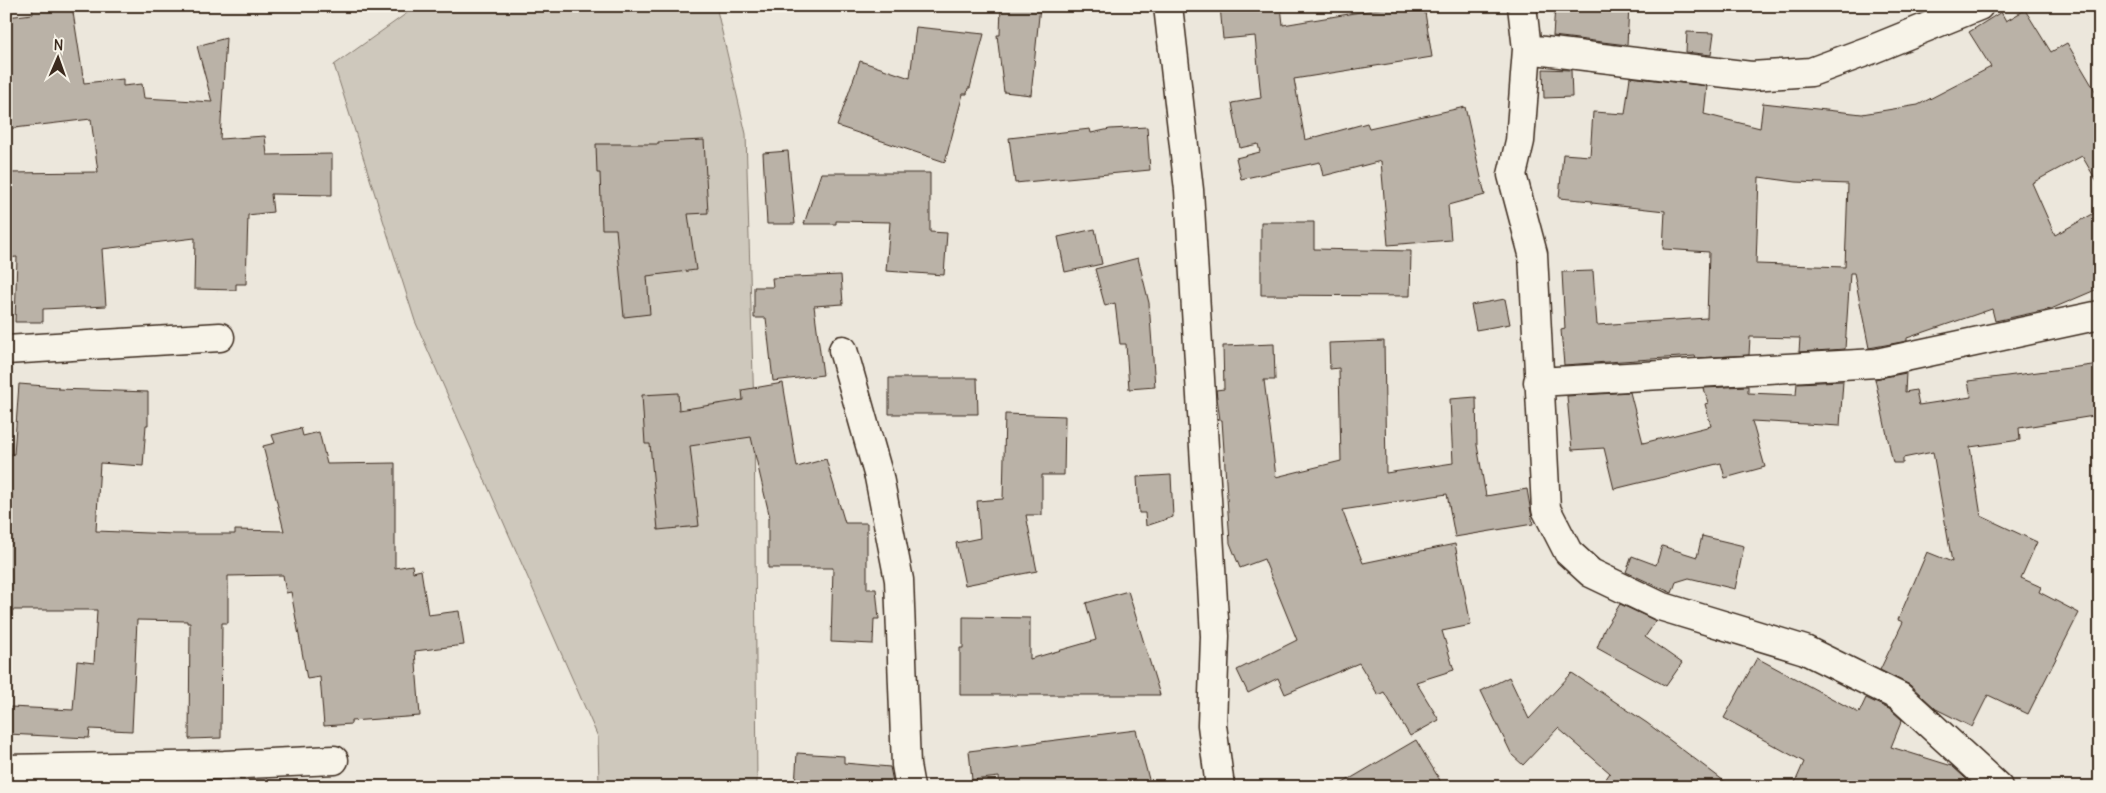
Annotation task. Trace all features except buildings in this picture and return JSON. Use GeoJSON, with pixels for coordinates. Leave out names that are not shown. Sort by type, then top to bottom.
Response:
{"type":"FeatureCollection","features":[{"type":"Feature","properties":{"kind":"street"},"geometry":{"type":"LineString","coordinates":[[1168,6],[1189,190],[1215,636],[1212,725],[1220,787]]}},
{"type":"Feature","properties":{"kind":"street"},"geometry":{"type":"LineString","coordinates":[[1522,6],[1527,49],[1520,142],[1512,175],[1533,254],[1538,382],[1544,434],[1546,509],[1568,552],[1591,573],[1660,606],[1805,650],[1900,697],[1998,787]]}},
{"type":"Feature","properties":{"kind":"street"},"geometry":{"type":"LineString","coordinates":[[1527,49],[1751,76],[1811,72],[1979,6]]}},
{"type":"Feature","properties":{"kind":"street"},"geometry":{"type":"LineString","coordinates":[[1538,382],[1876,363],[2100,315]]}},
{"type":"Feature","properties":{"kind":"street"},"geometry":{"type":"LineString","coordinates":[[6,350],[220,337]]}},
{"type":"Feature","properties":{"kind":"street"},"geometry":{"type":"LineString","coordinates":[[843,350],[879,477],[899,580],[906,765],[910,787]]}},
{"type":"Feature","properties":{"kind":"street"},"geometry":{"type":"LineString","coordinates":[[6,769],[224,776],[334,760]]}},
{"type":"Feature","properties":{"kind":"shaded area"},"geometry":{"type":"Polygon","coordinates":[[[417,6],[716,6],[746,134],[754,411],[757,787],[599,787],[598,737],[415,321],[334,65],[417,6]]]}}]}
